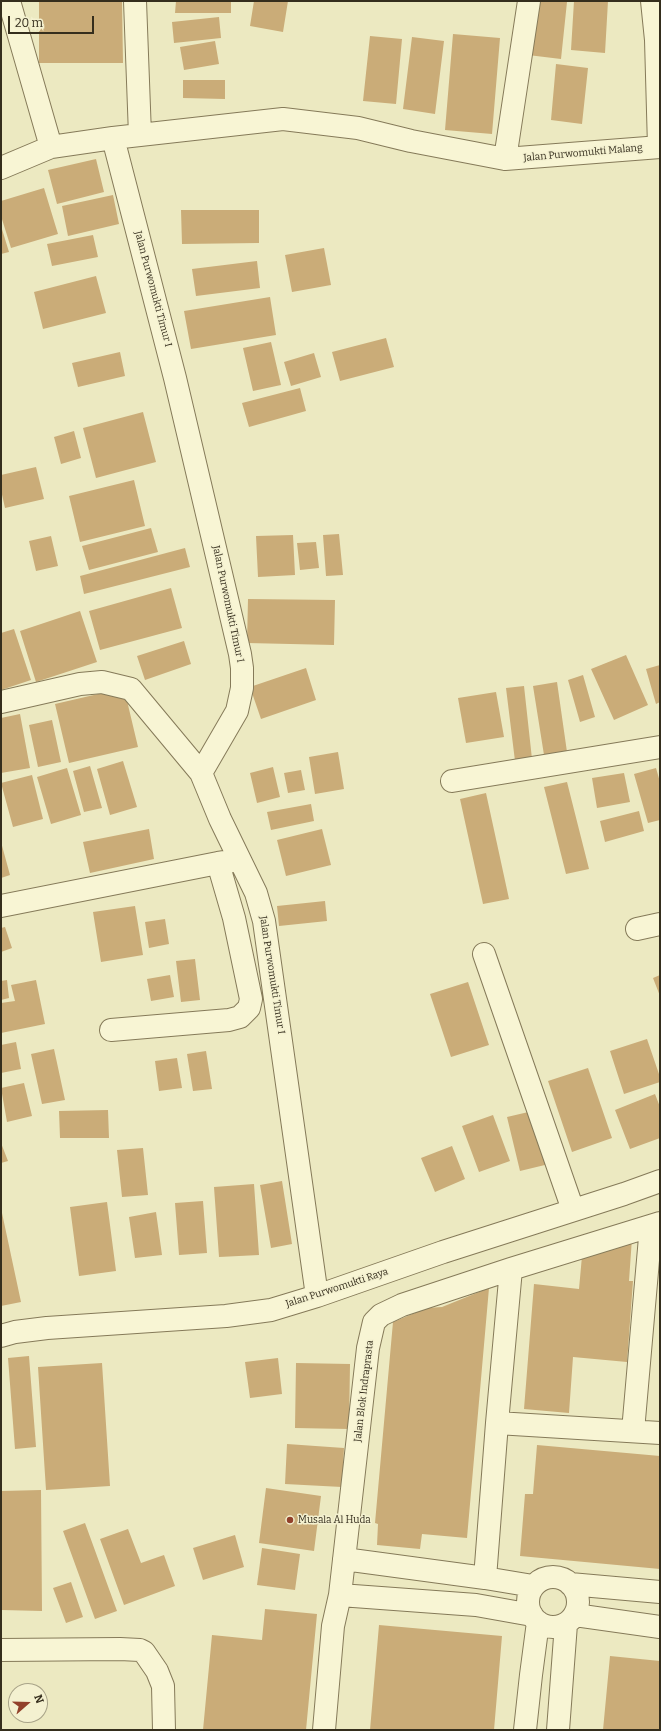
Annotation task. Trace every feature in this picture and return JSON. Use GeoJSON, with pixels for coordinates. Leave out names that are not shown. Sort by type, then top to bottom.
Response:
{"type":"FeatureCollection","features":[{"type":"Feature","properties":{"kind":"street"},"geometry":{"type":"LineString","coordinates":[[9,1],[51,147]]}},
{"type":"Feature","properties":{"kind":"street"},"geometry":{"type":"LineString","coordinates":[[135,1],[140,135]]}},
{"type":"Feature","properties":{"kind":"street"},"geometry":{"type":"LineString","coordinates":[[505,160],[529,1]]}},
{"type":"Feature","properties":{"kind":"street"},"geometry":{"type":"LineString","coordinates":[[652,1],[656,40],[660,147]]}},
{"type":"Feature","properties":{"kind":"street","name":"Jalan Purwomukti Malang"},"geometry":{"type":"LineString","coordinates":[[1,168],[51,147],[113,138],[283,119],[358,128],[412,142],[505,160],[660,147]]}},
{"type":"Feature","properties":{"kind":"street","name":"Jalan Purwomukti Timur I"},"geometry":{"type":"LineString","coordinates":[[113,138],[196,461],[238,643],[242,668],[242,688],[237,711],[201,773],[220,818],[256,893],[264,921],[317,1296]]}},
{"type":"Feature","properties":{"kind":"street"},"geometry":{"type":"LineString","coordinates":[[1,702],[80,684],[102,682],[131,689],[201,773]]}},
{"type":"Feature","properties":{"kind":"street"},"geometry":{"type":"LineString","coordinates":[[452,781],[660,747]]}},
{"type":"Feature","properties":{"kind":"street"},"geometry":{"type":"LineString","coordinates":[[1,906],[218,863],[241,860]]}},
{"type":"Feature","properties":{"kind":"street"},"geometry":{"type":"LineString","coordinates":[[111,1030],[229,1020],[240,1017],[249,1008],[251,999],[234,918],[218,863]]}},
{"type":"Feature","properties":{"kind":"street"},"geometry":{"type":"LineString","coordinates":[[637,929],[660,924]]}},
{"type":"Feature","properties":{"kind":"street"},"geometry":{"type":"LineString","coordinates":[[484,954],[573,1210]]}},
{"type":"Feature","properties":{"kind":"street","name":"Jalan Purwomukti Raya"},"geometry":{"type":"LineString","coordinates":[[1,1336],[15,1332],[47,1328],[226,1316],[271,1310],[660,1181]]}},
{"type":"Feature","properties":{"kind":"street","name":"Jalan Blok Indraprasta"},"geometry":{"type":"LineString","coordinates":[[324,1730],[333,1626],[340,1595],[368,1348],[374,1322],[381,1315],[402,1306],[511,1269],[656,1224],[633,1431]]}},
{"type":"Feature","properties":{"kind":"street"},"geometry":{"type":"LineString","coordinates":[[485,1578],[511,1269]]}},
{"type":"Feature","properties":{"kind":"street"},"geometry":{"type":"LineString","coordinates":[[497,1423],[660,1433]]}},
{"type":"Feature","properties":{"kind":"street"},"geometry":{"type":"LineString","coordinates":[[344,1559],[534,1586]]}},
{"type":"Feature","properties":{"kind":"street"},"geometry":{"type":"LineString","coordinates":[[526,1730],[535,1619],[528,1604],[528,1598],[534,1586],[545,1578],[551,1576],[565,1579],[578,1595],[579,1602],[570,1620],[558,1730]]}},
{"type":"Feature","properties":{"kind":"street"},"geometry":{"type":"LineString","coordinates":[[570,1584],[660,1592]]}},
{"type":"Feature","properties":{"kind":"street"},"geometry":{"type":"LineString","coordinates":[[340,1595],[476,1605],[535,1619],[550,1627],[570,1620],[660,1626]]}},
{"type":"Feature","properties":{"kind":"street"},"geometry":{"type":"LineString","coordinates":[[1,1650],[140,1650],[144,1652],[157,1671],[163,1686],[164,1730]]}},
{"type":"Feature","properties":{"kind":"building"},"geometry":{"type":"Polygon","coordinates":[[[39,1],[122,1],[123,63],[39,63],[39,1]]]}},
{"type":"Feature","properties":{"kind":"building"},"geometry":{"type":"Polygon","coordinates":[[[176,1],[231,1],[231,13],[175,13],[176,1]]]}},
{"type":"Feature","properties":{"kind":"building"},"geometry":{"type":"Polygon","coordinates":[[[254,1],[288,1],[283,32],[250,26],[254,1]]]}},
{"type":"Feature","properties":{"kind":"building"},"geometry":{"type":"Polygon","coordinates":[[[534,1],[567,2],[561,59],[528,55],[534,1]]]}},
{"type":"Feature","properties":{"kind":"building"},"geometry":{"type":"Polygon","coordinates":[[[574,1],[608,1],[605,53],[571,50],[574,1]]]}},
{"type":"Feature","properties":{"kind":"building"},"geometry":{"type":"Polygon","coordinates":[[[219,17],[221,38],[174,43],[172,22],[219,17]]]}},
{"type":"Feature","properties":{"kind":"building"},"geometry":{"type":"Polygon","coordinates":[[[453,34],[500,38],[492,134],[445,130],[453,34]]]}},
{"type":"Feature","properties":{"kind":"building"},"geometry":{"type":"Polygon","coordinates":[[[370,36],[402,39],[396,104],[363,101],[370,36]]]}},
{"type":"Feature","properties":{"kind":"building"},"geometry":{"type":"Polygon","coordinates":[[[412,37],[444,41],[435,114],[403,109],[412,37]]]}},
{"type":"Feature","properties":{"kind":"building"},"geometry":{"type":"Polygon","coordinates":[[[215,41],[219,64],[184,70],[180,47],[215,41]]]}},
{"type":"Feature","properties":{"kind":"building"},"geometry":{"type":"Polygon","coordinates":[[[556,64],[588,68],[582,124],[551,120],[556,64]]]}},
{"type":"Feature","properties":{"kind":"building"},"geometry":{"type":"Polygon","coordinates":[[[183,80],[225,80],[225,99],[183,98],[183,80]]]}},
{"type":"Feature","properties":{"kind":"building"},"geometry":{"type":"Polygon","coordinates":[[[96,159],[104,192],[57,204],[48,170],[96,159]]]}},
{"type":"Feature","properties":{"kind":"building"},"geometry":{"type":"Polygon","coordinates":[[[44,188],[58,234],[11,248],[1,216],[1,201],[44,188]]]}},
{"type":"Feature","properties":{"kind":"building"},"geometry":{"type":"Polygon","coordinates":[[[113,195],[119,224],[68,236],[62,206],[113,195]]]}},
{"type":"Feature","properties":{"kind":"building"},"geometry":{"type":"Polygon","coordinates":[[[181,210],[259,210],[259,243],[182,244],[181,210]]]}},
{"type":"Feature","properties":{"kind":"building"},"geometry":{"type":"Polygon","coordinates":[[[1,226],[9,252],[1,254],[1,226]]]}},
{"type":"Feature","properties":{"kind":"building"},"geometry":{"type":"Polygon","coordinates":[[[93,235],[98,257],[52,266],[47,244],[93,235]]]}},
{"type":"Feature","properties":{"kind":"building"},"geometry":{"type":"Polygon","coordinates":[[[324,248],[331,285],[292,292],[285,255],[324,248]]]}},
{"type":"Feature","properties":{"kind":"building"},"geometry":{"type":"Polygon","coordinates":[[[257,261],[260,288],[196,296],[192,269],[257,261]]]}},
{"type":"Feature","properties":{"kind":"building"},"geometry":{"type":"Polygon","coordinates":[[[96,276],[106,313],[43,329],[34,292],[96,276]]]}},
{"type":"Feature","properties":{"kind":"building"},"geometry":{"type":"Polygon","coordinates":[[[270,297],[276,335],[191,349],[184,311],[270,297]]]}},
{"type":"Feature","properties":{"kind":"building"},"geometry":{"type":"Polygon","coordinates":[[[386,338],[394,367],[340,381],[332,352],[386,338]]]}},
{"type":"Feature","properties":{"kind":"building"},"geometry":{"type":"Polygon","coordinates":[[[271,342],[281,385],[253,391],[243,348],[271,342]]]}},
{"type":"Feature","properties":{"kind":"building"},"geometry":{"type":"Polygon","coordinates":[[[120,352],[125,376],[78,387],[72,363],[120,352]]]}},
{"type":"Feature","properties":{"kind":"building"},"geometry":{"type":"Polygon","coordinates":[[[314,353],[321,377],[291,386],[284,362],[314,353]]]}},
{"type":"Feature","properties":{"kind":"building"},"geometry":{"type":"Polygon","coordinates":[[[300,388],[306,411],[249,427],[242,403],[300,388]]]}},
{"type":"Feature","properties":{"kind":"building"},"geometry":{"type":"Polygon","coordinates":[[[143,412],[156,462],[96,478],[83,428],[143,412]]]}},
{"type":"Feature","properties":{"kind":"building"},"geometry":{"type":"Polygon","coordinates":[[[74,431],[81,458],[61,464],[54,437],[74,431]]]}},
{"type":"Feature","properties":{"kind":"building"},"geometry":{"type":"Polygon","coordinates":[[[36,467],[44,499],[5,508],[1,490],[1,475],[36,467]]]}},
{"type":"Feature","properties":{"kind":"building"},"geometry":{"type":"Polygon","coordinates":[[[134,480],[145,526],[80,542],[69,496],[134,480]]]}},
{"type":"Feature","properties":{"kind":"building"},"geometry":{"type":"Polygon","coordinates":[[[151,528],[158,552],[89,570],[82,546],[151,528]]]}},
{"type":"Feature","properties":{"kind":"building"},"geometry":{"type":"Polygon","coordinates":[[[339,534],[343,575],[326,576],[323,535],[339,534]]]}},
{"type":"Feature","properties":{"kind":"building"},"geometry":{"type":"Polygon","coordinates":[[[293,535],[295,575],[258,577],[256,536],[293,535]]]}},
{"type":"Feature","properties":{"kind":"building"},"geometry":{"type":"Polygon","coordinates":[[[51,536],[58,566],[36,571],[29,541],[51,536]]]}},
{"type":"Feature","properties":{"kind":"building"},"geometry":{"type":"Polygon","coordinates":[[[316,542],[319,568],[300,570],[297,543],[316,542]]]}},
{"type":"Feature","properties":{"kind":"building"},"geometry":{"type":"Polygon","coordinates":[[[185,548],[190,567],[84,594],[80,576],[185,548]]]}},
{"type":"Feature","properties":{"kind":"building"},"geometry":{"type":"Polygon","coordinates":[[[171,588],[182,628],[100,650],[89,611],[171,588]]]}},
{"type":"Feature","properties":{"kind":"building"},"geometry":{"type":"Polygon","coordinates":[[[248,599],[335,600],[334,645],[247,643],[248,599]]]}},
{"type":"Feature","properties":{"kind":"building"},"geometry":{"type":"Polygon","coordinates":[[[80,611],[97,662],[36,682],[20,631],[80,611]]]}},
{"type":"Feature","properties":{"kind":"building"},"geometry":{"type":"Polygon","coordinates":[[[14,629],[31,680],[1,690],[1,633],[14,629]]]}},
{"type":"Feature","properties":{"kind":"building"},"geometry":{"type":"Polygon","coordinates":[[[184,641],[191,664],[145,680],[137,656],[184,641]]]}},
{"type":"Feature","properties":{"kind":"building"},"geometry":{"type":"Polygon","coordinates":[[[626,655],[648,705],[614,720],[591,669],[626,655]]]}},
{"type":"Feature","properties":{"kind":"building"},"geometry":{"type":"Polygon","coordinates":[[[660,665],[660,702],[656,704],[646,669],[660,665]]]}},
{"type":"Feature","properties":{"kind":"building"},"geometry":{"type":"Polygon","coordinates":[[[306,668],[316,700],[261,719],[250,687],[306,668]]]}},
{"type":"Feature","properties":{"kind":"building"},"geometry":{"type":"Polygon","coordinates":[[[583,675],[595,717],[580,722],[568,680],[583,675]]]}},
{"type":"Feature","properties":{"kind":"building"},"geometry":{"type":"Polygon","coordinates":[[[557,682],[567,752],[544,755],[533,686],[557,682]]]}},
{"type":"Feature","properties":{"kind":"building"},"geometry":{"type":"Polygon","coordinates":[[[524,686],[532,759],[515,761],[506,688],[524,686]]]}},
{"type":"Feature","properties":{"kind":"building"},"geometry":{"type":"Polygon","coordinates":[[[124,688],[138,747],[69,763],[55,704],[124,688]]]}},
{"type":"Feature","properties":{"kind":"building"},"geometry":{"type":"Polygon","coordinates":[[[496,692],[504,737],[466,743],[458,698],[496,692]]]}},
{"type":"Feature","properties":{"kind":"building"},"geometry":{"type":"Polygon","coordinates":[[[20,714],[30,768],[1,773],[1,718],[20,714]]]}},
{"type":"Feature","properties":{"kind":"building"},"geometry":{"type":"Polygon","coordinates":[[[52,720],[61,762],[38,767],[29,725],[52,720]]]}},
{"type":"Feature","properties":{"kind":"building"},"geometry":{"type":"Polygon","coordinates":[[[338,752],[344,789],[315,794],[309,757],[338,752]]]}},
{"type":"Feature","properties":{"kind":"building"},"geometry":{"type":"Polygon","coordinates":[[[123,761],[137,807],[110,815],[97,769],[123,761]]]}},
{"type":"Feature","properties":{"kind":"building"},"geometry":{"type":"Polygon","coordinates":[[[90,766],[102,808],[84,812],[73,771],[90,766]]]}},
{"type":"Feature","properties":{"kind":"building"},"geometry":{"type":"Polygon","coordinates":[[[273,767],[280,797],[257,803],[250,773],[273,767]]]}},
{"type":"Feature","properties":{"kind":"building"},"geometry":{"type":"Polygon","coordinates":[[[67,768],[81,815],[51,824],[37,777],[67,768]]]}},
{"type":"Feature","properties":{"kind":"building"},"geometry":{"type":"Polygon","coordinates":[[[656,768],[660,782],[660,820],[648,823],[634,774],[656,768]]]}},
{"type":"Feature","properties":{"kind":"building"},"geometry":{"type":"Polygon","coordinates":[[[301,770],[305,790],[288,793],[284,773],[301,770]]]}},
{"type":"Feature","properties":{"kind":"building"},"geometry":{"type":"Polygon","coordinates":[[[624,773],[630,802],[597,808],[592,778],[624,773]]]}},
{"type":"Feature","properties":{"kind":"building"},"geometry":{"type":"Polygon","coordinates":[[[32,775],[43,819],[13,827],[1,783],[32,775]]]}},
{"type":"Feature","properties":{"kind":"building"},"geometry":{"type":"Polygon","coordinates":[[[567,782],[589,869],[566,874],[544,787],[567,782]]]}},
{"type":"Feature","properties":{"kind":"building"},"geometry":{"type":"Polygon","coordinates":[[[486,793],[509,899],[483,904],[460,799],[486,793]]]}},
{"type":"Feature","properties":{"kind":"building"},"geometry":{"type":"Polygon","coordinates":[[[311,804],[314,821],[271,830],[267,812],[311,804]]]}},
{"type":"Feature","properties":{"kind":"building"},"geometry":{"type":"Polygon","coordinates":[[[639,811],[644,831],[605,842],[600,821],[639,811]]]}},
{"type":"Feature","properties":{"kind":"building"},"geometry":{"type":"Polygon","coordinates":[[[149,829],[154,859],[90,873],[83,842],[149,829]]]}},
{"type":"Feature","properties":{"kind":"building"},"geometry":{"type":"Polygon","coordinates":[[[322,829],[331,865],[286,876],[277,840],[322,829]]]}},
{"type":"Feature","properties":{"kind":"building"},"geometry":{"type":"Polygon","coordinates":[[[1,842],[10,875],[1,878],[1,842]]]}},
{"type":"Feature","properties":{"kind":"building"},"geometry":{"type":"Polygon","coordinates":[[[325,901],[327,921],[279,926],[277,906],[325,901]]]}},
{"type":"Feature","properties":{"kind":"building"},"geometry":{"type":"Polygon","coordinates":[[[135,906],[143,955],[101,962],[93,912],[135,906]]]}},
{"type":"Feature","properties":{"kind":"building"},"geometry":{"type":"Polygon","coordinates":[[[165,919],[169,944],[149,948],[145,922],[165,919]]]}},
{"type":"Feature","properties":{"kind":"building"},"geometry":{"type":"Polygon","coordinates":[[[5,927],[12,948],[1,952],[1,928],[5,927]]]}},
{"type":"Feature","properties":{"kind":"building"},"geometry":{"type":"Polygon","coordinates":[[[195,959],[200,1000],[181,1002],[176,961],[195,959]]]}},
{"type":"Feature","properties":{"kind":"building"},"geometry":{"type":"Polygon","coordinates":[[[170,975],[174,997],[151,1001],[147,979],[170,975]]]}},
{"type":"Feature","properties":{"kind":"building"},"geometry":{"type":"Polygon","coordinates":[[[660,975],[660,996],[653,978],[660,975]]]}},
{"type":"Feature","properties":{"kind":"building"},"geometry":{"type":"Polygon","coordinates":[[[7,980],[9,998],[1,1000],[1,981],[7,980]]]}},
{"type":"Feature","properties":{"kind":"building"},"geometry":{"type":"Polygon","coordinates":[[[36,980],[45,1024],[1,1033],[1,1003],[15,1001],[11,985],[36,980]]]}},
{"type":"Feature","properties":{"kind":"building"},"geometry":{"type":"Polygon","coordinates":[[[468,982],[489,1045],[451,1057],[430,994],[468,982]]]}},
{"type":"Feature","properties":{"kind":"building"},"geometry":{"type":"Polygon","coordinates":[[[647,1039],[660,1077],[660,1082],[624,1094],[610,1051],[647,1039]]]}},
{"type":"Feature","properties":{"kind":"building"},"geometry":{"type":"Polygon","coordinates":[[[16,1042],[21,1069],[1,1073],[1,1045],[16,1042]]]}},
{"type":"Feature","properties":{"kind":"building"},"geometry":{"type":"Polygon","coordinates":[[[54,1049],[65,1100],[42,1104],[31,1054],[54,1049]]]}},
{"type":"Feature","properties":{"kind":"building"},"geometry":{"type":"Polygon","coordinates":[[[206,1051],[212,1089],[193,1091],[187,1054],[206,1051]]]}},
{"type":"Feature","properties":{"kind":"building"},"geometry":{"type":"Polygon","coordinates":[[[177,1058],[182,1088],[159,1091],[155,1061],[177,1058]]]}},
{"type":"Feature","properties":{"kind":"building"},"geometry":{"type":"Polygon","coordinates":[[[588,1068],[612,1138],[572,1152],[548,1081],[588,1068]]]}},
{"type":"Feature","properties":{"kind":"building"},"geometry":{"type":"Polygon","coordinates":[[[24,1083],[32,1116],[7,1122],[1,1088],[24,1083]]]}},
{"type":"Feature","properties":{"kind":"building"},"geometry":{"type":"Polygon","coordinates":[[[655,1094],[660,1107],[660,1138],[630,1149],[615,1110],[655,1094]]]}},
{"type":"Feature","properties":{"kind":"building"},"geometry":{"type":"Polygon","coordinates":[[[108,1110],[109,1138],[60,1138],[59,1111],[108,1110]]]}},
{"type":"Feature","properties":{"kind":"building"},"geometry":{"type":"Polygon","coordinates":[[[537,1110],[549,1164],[520,1171],[507,1117],[537,1110]]]}},
{"type":"Feature","properties":{"kind":"building"},"geometry":{"type":"Polygon","coordinates":[[[493,1115],[510,1161],[479,1172],[462,1126],[493,1115]]]}},
{"type":"Feature","properties":{"kind":"building"},"geometry":{"type":"Polygon","coordinates":[[[1,1143],[8,1161],[1,1163],[1,1143]]]}},
{"type":"Feature","properties":{"kind":"building"},"geometry":{"type":"Polygon","coordinates":[[[452,1146],[465,1179],[435,1192],[421,1158],[452,1146]]]}},
{"type":"Feature","properties":{"kind":"building"},"geometry":{"type":"Polygon","coordinates":[[[143,1148],[148,1195],[122,1197],[117,1150],[143,1148]]]}},
{"type":"Feature","properties":{"kind":"building"},"geometry":{"type":"Polygon","coordinates":[[[282,1181],[292,1244],[271,1248],[260,1185],[282,1181]]]}},
{"type":"Feature","properties":{"kind":"building"},"geometry":{"type":"Polygon","coordinates":[[[254,1184],[259,1255],[219,1257],[214,1187],[254,1184]]]}},
{"type":"Feature","properties":{"kind":"building"},"geometry":{"type":"Polygon","coordinates":[[[203,1201],[207,1253],[179,1255],[175,1203],[203,1201]]]}},
{"type":"Feature","properties":{"kind":"building"},"geometry":{"type":"Polygon","coordinates":[[[107,1202],[116,1271],[79,1276],[70,1207],[107,1202]]]}},
{"type":"Feature","properties":{"kind":"building"},"geometry":{"type":"Polygon","coordinates":[[[156,1212],[162,1255],[135,1258],[129,1217],[156,1212]]]}},
{"type":"Feature","properties":{"kind":"building"},"geometry":{"type":"Polygon","coordinates":[[[2,1213],[21,1302],[1,1306],[1,1214],[2,1213]]]}},
{"type":"Feature","properties":{"kind":"building"},"geometry":{"type":"Polygon","coordinates":[[[632,1238],[629,1281],[633,1281],[627,1362],[573,1357],[569,1413],[524,1409],[534,1284],[579,1289],[582,1256],[632,1238]]]}},
{"type":"Feature","properties":{"kind":"building"},"geometry":{"type":"Polygon","coordinates":[[[489,1288],[467,1538],[422,1534],[420,1549],[377,1545],[378,1524],[375,1523],[393,1322],[427,1308],[442,1307],[489,1288]]]}},
{"type":"Feature","properties":{"kind":"building"},"geometry":{"type":"Polygon","coordinates":[[[29,1356],[36,1447],[15,1449],[8,1358],[29,1356]]]}},
{"type":"Feature","properties":{"kind":"building"},"geometry":{"type":"Polygon","coordinates":[[[278,1358],[282,1394],[250,1398],[245,1362],[278,1358]]]}},
{"type":"Feature","properties":{"kind":"building"},"geometry":{"type":"Polygon","coordinates":[[[102,1363],[110,1486],[46,1490],[38,1367],[102,1363]]]}},
{"type":"Feature","properties":{"kind":"building"},"geometry":{"type":"Polygon","coordinates":[[[296,1363],[350,1364],[349,1429],[295,1428],[296,1363]]]}},
{"type":"Feature","properties":{"kind":"building"},"geometry":{"type":"Polygon","coordinates":[[[287,1444],[344,1448],[342,1487],[285,1484],[287,1444]]]}},
{"type":"Feature","properties":{"kind":"building"},"geometry":{"type":"Polygon","coordinates":[[[537,1445],[660,1456],[660,1569],[520,1556],[525,1494],[533,1494],[537,1445]]]}},
{"type":"Feature","properties":{"kind":"building","name":"Musala Al Huda"},"geometry":{"type":"Polygon","coordinates":[[[266,1488],[321,1496],[314,1551],[259,1543],[266,1488]]]}},
{"type":"Feature","properties":{"kind":"building"},"geometry":{"type":"Polygon","coordinates":[[[41,1490],[42,1611],[2,1610],[2,1491],[41,1490]]]}},
{"type":"Feature","properties":{"kind":"building"},"geometry":{"type":"Polygon","coordinates":[[[85,1523],[117,1611],[95,1619],[63,1531],[85,1523]]]}},
{"type":"Feature","properties":{"kind":"building"},"geometry":{"type":"Polygon","coordinates":[[[128,1529],[141,1563],[164,1555],[175,1586],[124,1605],[100,1539],[128,1529]]]}},
{"type":"Feature","properties":{"kind":"building"},"geometry":{"type":"Polygon","coordinates":[[[235,1535],[244,1567],[203,1580],[193,1548],[235,1535]]]}},
{"type":"Feature","properties":{"kind":"building"},"geometry":{"type":"Polygon","coordinates":[[[262,1548],[300,1554],[295,1590],[257,1585],[262,1548]]]}},
{"type":"Feature","properties":{"kind":"building"},"geometry":{"type":"Polygon","coordinates":[[[71,1582],[83,1617],[66,1623],[53,1588],[71,1582]]]}},
{"type":"Feature","properties":{"kind":"building"},"geometry":{"type":"Polygon","coordinates":[[[265,1609],[317,1614],[306,1730],[203,1730],[212,1635],[262,1640],[265,1609]]]}},
{"type":"Feature","properties":{"kind":"building"},"geometry":{"type":"Polygon","coordinates":[[[379,1625],[502,1636],[494,1730],[370,1730],[379,1625]]]}},
{"type":"Feature","properties":{"kind":"building"},"geometry":{"type":"Polygon","coordinates":[[[610,1656],[660,1661],[660,1730],[603,1730],[610,1656]]]}},
{"type":"Feature","properties":{"kind":"place","name":"Musala Al Huda"},"geometry":{"type":"Point","coordinates":[290,1520]}}]}
